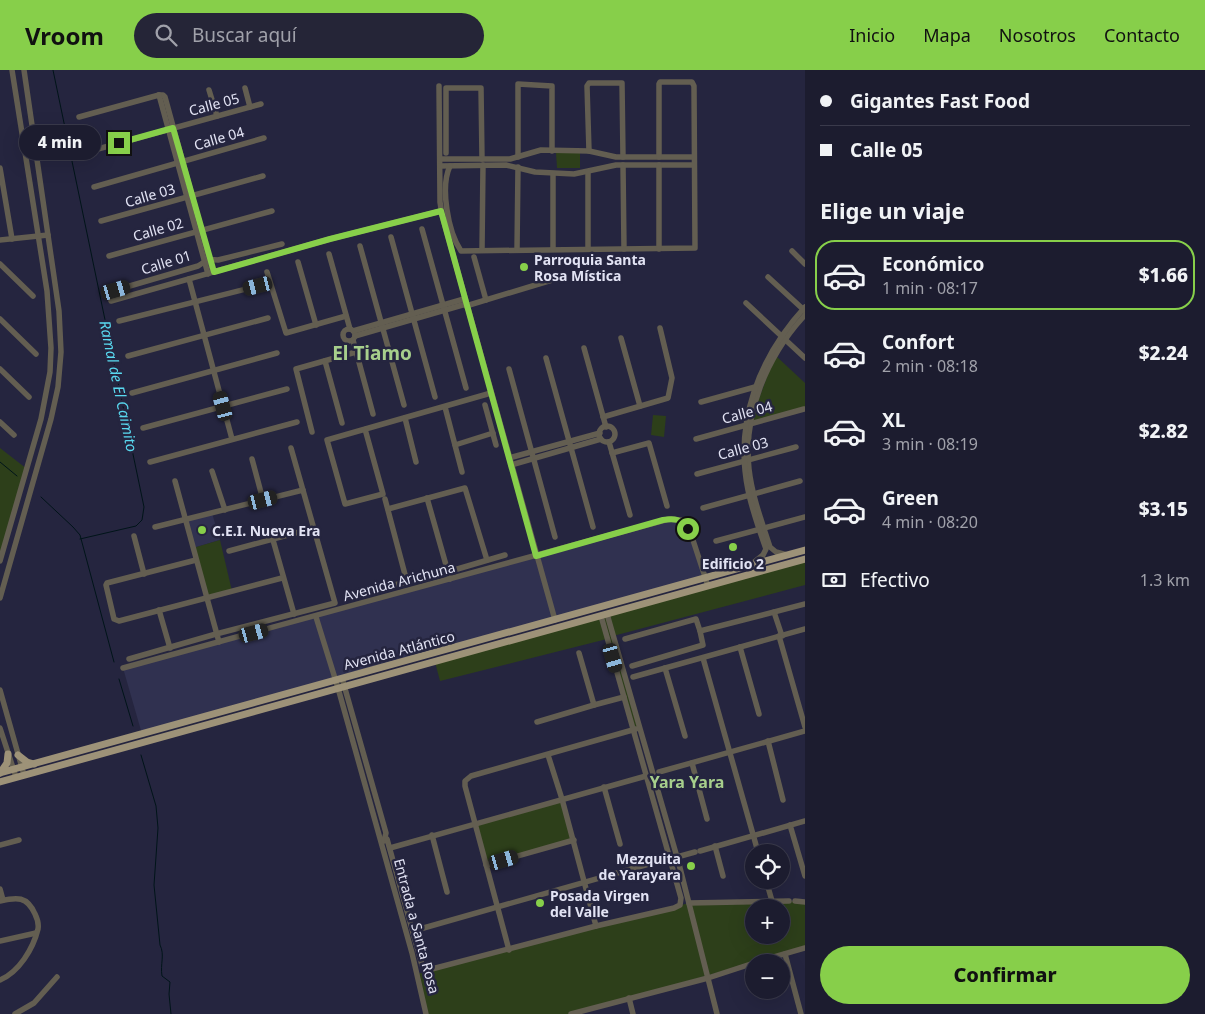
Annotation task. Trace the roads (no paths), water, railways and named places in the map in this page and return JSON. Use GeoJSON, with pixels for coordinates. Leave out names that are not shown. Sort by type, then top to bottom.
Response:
{"type":"FeatureCollection","features":[{"type":"Feature","properties":{"kind":"main road","name":"Avenida Atlántico"},"geometry":{"type":"LineString","coordinates":[[0,773],[805,550]]}},
{"type":"Feature","properties":{"kind":"main road","name":"Avenida Atlántico"},"geometry":{"type":"LineString","coordinates":[[0,782],[805,559]]}},
{"type":"Feature","properties":{"kind":"main road"},"geometry":{"type":"LineString","coordinates":[[0,773],[7,763],[8,754]]}},
{"type":"Feature","properties":{"kind":"main road"},"geometry":{"type":"LineString","coordinates":[[18,755],[27,762],[34,764]]}},
{"type":"Feature","properties":{"kind":"street"},"geometry":{"type":"LineString","coordinates":[[0,561],[41,419],[50,372],[51,348],[50,317],[12,70]]}},
{"type":"Feature","properties":{"kind":"street"},"geometry":{"type":"LineString","coordinates":[[0,598],[46,440],[58,386],[60,364],[61,326],[24,70]]}},
{"type":"Feature","properties":{"kind":"street"},"geometry":{"type":"LineString","coordinates":[[450,166],[446,175],[446,209],[460,250],[695,248],[694,86],[692,82],[660,82],[659,84],[659,157]]}},
{"type":"Feature","properties":{"kind":"street"},"geometry":{"type":"LineString","coordinates":[[589,151],[587,86],[589,83],[622,83],[623,157]]}},
{"type":"Feature","properties":{"kind":"street"},"geometry":{"type":"LineString","coordinates":[[518,157],[517,85],[550,84],[552,86],[552,151]]}},
{"type":"Feature","properties":{"kind":"street"},"geometry":{"type":"LineString","coordinates":[[439,86],[441,211],[554,620]]}},
{"type":"Feature","properties":{"kind":"street"},"geometry":{"type":"LineString","coordinates":[[245,88],[250,107]]}},
{"type":"Feature","properties":{"kind":"street"},"geometry":{"type":"LineString","coordinates":[[446,153],[446,88],[481,88],[482,250]]}},
{"type":"Feature","properties":{"kind":"street"},"geometry":{"type":"LineString","coordinates":[[209,90],[217,116]]}},
{"type":"Feature","properties":{"kind":"street"},"geometry":{"type":"LineString","coordinates":[[78,117],[159,95],[165,97],[171,128],[211,273]]}},
{"type":"Feature","properties":{"kind":"street","name":"Calle 05"},"geometry":{"type":"LineString","coordinates":[[87,152],[261,104]]}},
{"type":"Feature","properties":{"kind":"street","name":"Calle 04"},"geometry":{"type":"LineString","coordinates":[[94,187],[264,138]]}},
{"type":"Feature","properties":{"kind":"street"},"geometry":{"type":"LineString","coordinates":[[506,162],[537,151],[589,151],[623,157],[694,157]]}},
{"type":"Feature","properties":{"kind":"street"},"geometry":{"type":"LineString","coordinates":[[611,156],[611,166]]}},
{"type":"Feature","properties":{"kind":"street"},"geometry":{"type":"LineString","coordinates":[[440,159],[506,162],[535,172],[553,174],[574,174],[623,165],[694,165]]}},
{"type":"Feature","properties":{"kind":"street"},"geometry":{"type":"LineString","coordinates":[[440,166],[482,161]]}},
{"type":"Feature","properties":{"kind":"street"},"geometry":{"type":"LineString","coordinates":[[623,165],[624,249]]}},
{"type":"Feature","properties":{"kind":"street"},"geometry":{"type":"LineString","coordinates":[[659,165],[659,248]]}},
{"type":"Feature","properties":{"kind":"street"},"geometry":{"type":"LineString","coordinates":[[517,250],[518,167]]}},
{"type":"Feature","properties":{"kind":"street"},"geometry":{"type":"LineString","coordinates":[[0,168],[12,239]]}},
{"type":"Feature","properties":{"kind":"street"},"geometry":{"type":"LineString","coordinates":[[588,172],[588,249]]}},
{"type":"Feature","properties":{"kind":"street"},"geometry":{"type":"LineString","coordinates":[[553,174],[553,250]]}},
{"type":"Feature","properties":{"kind":"street","name":"Calle 03"},"geometry":{"type":"LineString","coordinates":[[101,222],[263,176]]}},
{"type":"Feature","properties":{"kind":"street","name":"Calle 02"},"geometry":{"type":"LineString","coordinates":[[109,256],[272,211]]}},
{"type":"Feature","properties":{"kind":"street"},"geometry":{"type":"LineString","coordinates":[[111,301],[330,239],[441,211]]}},
{"type":"Feature","properties":{"kind":"street"},"geometry":{"type":"LineString","coordinates":[[422,229],[466,388]]}},
{"type":"Feature","properties":{"kind":"street"},"geometry":{"type":"LineString","coordinates":[[0,240],[48,235]]}},
{"type":"Feature","properties":{"kind":"street"},"geometry":{"type":"LineString","coordinates":[[391,237],[435,397]]}},
{"type":"Feature","properties":{"kind":"street","name":"Calle 01"},"geometry":{"type":"LineString","coordinates":[[116,290],[198,266],[207,260],[218,260],[282,244]]}},
{"type":"Feature","properties":{"kind":"street"},"geometry":{"type":"LineString","coordinates":[[360,246],[404,406]]}},
{"type":"Feature","properties":{"kind":"street"},"geometry":{"type":"LineString","coordinates":[[792,251],[805,264]]}},
{"type":"Feature","properties":{"kind":"street"},"geometry":{"type":"LineString","coordinates":[[329,254],[346,316],[353,334],[373,414]]}},
{"type":"Feature","properties":{"kind":"street"},"geometry":{"type":"LineString","coordinates":[[474,257],[486,300]]}},
{"type":"Feature","properties":{"kind":"street"},"geometry":{"type":"LineString","coordinates":[[298,262],[316,325]]}},
{"type":"Feature","properties":{"kind":"street"},"geometry":{"type":"LineString","coordinates":[[0,264],[33,296]]}},
{"type":"Feature","properties":{"kind":"street"},"geometry":{"type":"LineString","coordinates":[[267,272],[286,333],[346,316]]}},
{"type":"Feature","properties":{"kind":"street"},"geometry":{"type":"LineString","coordinates":[[768,277],[805,310],[783,338],[758,388],[748,424],[746,461],[752,495],[762,529],[768,548],[787,555]]}},
{"type":"Feature","properties":{"kind":"street"},"geometry":{"type":"LineString","coordinates":[[189,279],[232,439]]}},
{"type":"Feature","properties":{"kind":"street"},"geometry":{"type":"LineString","coordinates":[[353,334],[444,308],[486,300],[552,280]]}},
{"type":"Feature","properties":{"kind":"street"},"geometry":{"type":"LineString","coordinates":[[119,321],[258,286]]}},
{"type":"Feature","properties":{"kind":"street"},"geometry":{"type":"LineString","coordinates":[[746,303],[805,358]]}},
{"type":"Feature","properties":{"kind":"street"},"geometry":{"type":"LineString","coordinates":[[128,356],[268,318]]}},
{"type":"Feature","properties":{"kind":"street"},"geometry":{"type":"LineString","coordinates":[[0,319],[36,354]]}},
{"type":"Feature","properties":{"kind":"street"},"geometry":{"type":"LineString","coordinates":[[603,417],[668,398],[672,378],[660,328]]}},
{"type":"Feature","properties":{"kind":"street"},"geometry":{"type":"LineString","coordinates":[[621,338],[640,406]]}},
{"type":"Feature","properties":{"kind":"street"},"geometry":{"type":"LineString","coordinates":[[584,348],[606,427]]}},
{"type":"Feature","properties":{"kind":"street"},"geometry":{"type":"LineString","coordinates":[[312,432],[296,369],[356,352]]}},
{"type":"Feature","properties":{"kind":"street"},"geometry":{"type":"LineString","coordinates":[[132,393],[277,353]]}},
{"type":"Feature","properties":{"kind":"street"},"geometry":{"type":"LineString","coordinates":[[546,358],[593,526]]}},
{"type":"Feature","properties":{"kind":"street"},"geometry":{"type":"LineString","coordinates":[[325,361],[342,422]]}},
{"type":"Feature","properties":{"kind":"street"},"geometry":{"type":"LineString","coordinates":[[0,369],[29,397]]}},
{"type":"Feature","properties":{"kind":"street"},"geometry":{"type":"LineString","coordinates":[[509,369],[556,537]]}},
{"type":"Feature","properties":{"kind":"street"},"geometry":{"type":"LineString","coordinates":[[702,402],[758,388]]}},
{"type":"Feature","properties":{"kind":"street"},"geometry":{"type":"LineString","coordinates":[[143,428],[287,389]]}},
{"type":"Feature","properties":{"kind":"street"},"geometry":{"type":"LineString","coordinates":[[365,429],[383,494],[345,504],[327,440],[365,429],[405,418],[491,393]]}},
{"type":"Feature","properties":{"kind":"street"},"geometry":{"type":"LineString","coordinates":[[485,405],[496,445]]}},
{"type":"Feature","properties":{"kind":"street"},"geometry":{"type":"LineString","coordinates":[[445,406],[462,472]]}},
{"type":"Feature","properties":{"kind":"street","name":"Calle 04"},"geometry":{"type":"LineString","coordinates":[[696,439],[804,409]]}},
{"type":"Feature","properties":{"kind":"street"},"geometry":{"type":"LineString","coordinates":[[405,418],[416,462]]}},
{"type":"Feature","properties":{"kind":"street"},"geometry":{"type":"LineString","coordinates":[[0,422],[14,435]]}},
{"type":"Feature","properties":{"kind":"street"},"geometry":{"type":"LineString","coordinates":[[150,462],[296,422]]}},
{"type":"Feature","properties":{"kind":"street"},"geometry":{"type":"LineString","coordinates":[[510,462],[532,452],[600,433],[606,427]]}},
{"type":"Feature","properties":{"kind":"street"},"geometry":{"type":"LineString","coordinates":[[510,462],[534,459],[602,440],[609,442],[614,439],[615,434],[613,429],[606,427]]}},
{"type":"Feature","properties":{"kind":"street"},"geometry":{"type":"LineString","coordinates":[[455,445],[493,433]]}},
{"type":"Feature","properties":{"kind":"street"},"geometry":{"type":"LineString","coordinates":[[600,433],[602,440]]}},
{"type":"Feature","properties":{"kind":"street"},"geometry":{"type":"LineString","coordinates":[[609,442],[630,515]]}},
{"type":"Feature","properties":{"kind":"street"},"geometry":{"type":"LineString","coordinates":[[612,454],[649,443],[667,506]]}},
{"type":"Feature","properties":{"kind":"street","name":"Calle 03"},"geometry":{"type":"LineString","coordinates":[[697,474],[796,447]]}},
{"type":"Feature","properties":{"kind":"street"},"geometry":{"type":"LineString","coordinates":[[128,659],[335,603],[290,448]]}},
{"type":"Feature","properties":{"kind":"street"},"geometry":{"type":"LineString","coordinates":[[252,459],[263,500]]}},
{"type":"Feature","properties":{"kind":"street"},"geometry":{"type":"LineString","coordinates":[[212,471],[225,510]]}},
{"type":"Feature","properties":{"kind":"street"},"geometry":{"type":"LineString","coordinates":[[175,481],[219,642]]}},
{"type":"Feature","properties":{"kind":"street"},"geometry":{"type":"LineString","coordinates":[[703,508],[800,481]]}},
{"type":"Feature","properties":{"kind":"street"},"geometry":{"type":"LineString","coordinates":[[388,509],[465,488],[487,560]]}},
{"type":"Feature","properties":{"kind":"street"},"geometry":{"type":"LineString","coordinates":[[155,528],[303,490]]}},
{"type":"Feature","properties":{"kind":"street"},"geometry":{"type":"LineString","coordinates":[[428,498],[450,579]]}},
{"type":"Feature","properties":{"kind":"street"},"geometry":{"type":"LineString","coordinates":[[385,499],[407,582]]}},
{"type":"Feature","properties":{"kind":"street"},"geometry":{"type":"LineString","coordinates":[[716,541],[805,517]]}},
{"type":"Feature","properties":{"kind":"street","name":"Avenida Arichuna"},"geometry":{"type":"LineString","coordinates":[[123,668],[316,617],[663,520],[681,520],[686,525],[705,577]]}},
{"type":"Feature","properties":{"kind":"street"},"geometry":{"type":"LineString","coordinates":[[229,551],[314,528]]}},
{"type":"Feature","properties":{"kind":"street"},"geometry":{"type":"LineString","coordinates":[[134,536],[144,574]]}},
{"type":"Feature","properties":{"kind":"street"},"geometry":{"type":"LineString","coordinates":[[273,540],[282,578],[294,614]]}},
{"type":"Feature","properties":{"kind":"street"},"geometry":{"type":"LineString","coordinates":[[752,564],[768,548]]}},
{"type":"Feature","properties":{"kind":"street"},"geometry":{"type":"LineString","coordinates":[[454,570],[505,555]]}},
{"type":"Feature","properties":{"kind":"street"},"geometry":{"type":"LineString","coordinates":[[196,560],[107,582],[106,585],[114,619],[119,621],[282,578]]}},
{"type":"Feature","properties":{"kind":"street"},"geometry":{"type":"LineString","coordinates":[[352,597],[441,572]]}},
{"type":"Feature","properties":{"kind":"street"},"geometry":{"type":"LineString","coordinates":[[705,577],[708,586]]}},
{"type":"Feature","properties":{"kind":"street"},"geometry":{"type":"LineString","coordinates":[[700,631],[805,604]]}},
{"type":"Feature","properties":{"kind":"street"},"geometry":{"type":"LineString","coordinates":[[159,610],[170,648]]}},
{"type":"Feature","properties":{"kind":"street"},"geometry":{"type":"LineString","coordinates":[[774,612],[805,727]]}},
{"type":"Feature","properties":{"kind":"street"},"geometry":{"type":"LineString","coordinates":[[387,839],[422,965],[428,970],[680,905],[681,898],[646,776],[637,729],[624,697],[604,615]]}},
{"type":"Feature","properties":{"kind":"street"},"geometry":{"type":"LineString","coordinates":[[604,615],[677,857],[718,1014]]}},
{"type":"Feature","properties":{"kind":"street","name":"Entrada a Santa Rosa"},"geometry":{"type":"LineString","coordinates":[[316,617],[342,687],[372,799],[386,833],[382,845],[420,984],[426,1014]]}},
{"type":"Feature","properties":{"kind":"street"},"geometry":{"type":"LineString","coordinates":[[625,640],[696,618],[700,631],[703,645],[632,666]]}},
{"type":"Feature","properties":{"kind":"street"},"geometry":{"type":"LineString","coordinates":[[633,677],[805,629]]}},
{"type":"Feature","properties":{"kind":"street"},"geometry":{"type":"LineString","coordinates":[[740,647],[759,714]]}},
{"type":"Feature","properties":{"kind":"street"},"geometry":{"type":"LineString","coordinates":[[578,653],[594,705]]}},
{"type":"Feature","properties":{"kind":"street"},"geometry":{"type":"LineString","coordinates":[[703,658],[756,844]]}},
{"type":"Feature","properties":{"kind":"street"},"geometry":{"type":"LineString","coordinates":[[665,668],[685,736]]}},
{"type":"Feature","properties":{"kind":"street"},"geometry":{"type":"LineString","coordinates":[[0,690],[24,775]]}},
{"type":"Feature","properties":{"kind":"street"},"geometry":{"type":"LineString","coordinates":[[537,722],[624,697]]}},
{"type":"Feature","properties":{"kind":"street"},"geometry":{"type":"LineString","coordinates":[[0,728],[16,777]]}},
{"type":"Feature","properties":{"kind":"street"},"geometry":{"type":"LineString","coordinates":[[509,950],[465,786],[467,778],[637,729]]}},
{"type":"Feature","properties":{"kind":"street"},"geometry":{"type":"LineString","coordinates":[[659,772],[805,731]]}},
{"type":"Feature","properties":{"kind":"street"},"geometry":{"type":"LineString","coordinates":[[768,742],[783,800]]}},
{"type":"Feature","properties":{"kind":"street"},"geometry":{"type":"LineString","coordinates":[[548,755],[574,840],[596,926]]}},
{"type":"Feature","properties":{"kind":"street"},"geometry":{"type":"LineString","coordinates":[[692,762],[708,819]]}},
{"type":"Feature","properties":{"kind":"street"},"geometry":{"type":"LineString","coordinates":[[390,848],[646,776]]}},
{"type":"Feature","properties":{"kind":"street"},"geometry":{"type":"LineString","coordinates":[[604,787],[620,844]]}},
{"type":"Feature","properties":{"kind":"street"},"geometry":{"type":"LineString","coordinates":[[677,857],[805,821]]}},
{"type":"Feature","properties":{"kind":"street"},"geometry":{"type":"LineString","coordinates":[[790,825],[805,876]]}},
{"type":"Feature","properties":{"kind":"street"},"geometry":{"type":"LineString","coordinates":[[432,836],[447,892]]}},
{"type":"Feature","properties":{"kind":"street"},"geometry":{"type":"LineString","coordinates":[[0,845],[19,840]]}},
{"type":"Feature","properties":{"kind":"street"},"geometry":{"type":"LineString","coordinates":[[486,865],[574,840]]}},
{"type":"Feature","properties":{"kind":"street"},"geometry":{"type":"LineString","coordinates":[[715,846],[723,876]]}},
{"type":"Feature","properties":{"kind":"street"},"geometry":{"type":"LineString","coordinates":[[413,931],[670,858]]}},
{"type":"Feature","properties":{"kind":"street"},"geometry":{"type":"LineString","coordinates":[[0,889],[1,900],[15,898],[30,904],[38,922],[36,933],[27,955],[10,975],[0,980]]}},
{"type":"Feature","properties":{"kind":"street"},"geometry":{"type":"LineString","coordinates":[[790,901],[805,902]]}},
{"type":"Feature","properties":{"kind":"street"},"geometry":{"type":"LineString","coordinates":[[689,903],[745,902]]}},
{"type":"Feature","properties":{"kind":"street"},"geometry":{"type":"LineString","coordinates":[[0,941],[36,933]]}},
{"type":"Feature","properties":{"kind":"street"},"geometry":{"type":"LineString","coordinates":[[785,954],[805,948]]}},
{"type":"Feature","properties":{"kind":"street"},"geometry":{"type":"LineString","coordinates":[[570,1014],[708,978],[745,966]]}},
{"type":"Feature","properties":{"kind":"street"},"geometry":{"type":"LineString","coordinates":[[790,972],[802,1014]]}},
{"type":"Feature","properties":{"kind":"street"},"geometry":{"type":"LineString","coordinates":[[15,1014],[34,1003],[56,977]]}},
{"type":"Feature","properties":{"kind":"street"},"geometry":{"type":"LineString","coordinates":[[629,998],[633,1014]]}},
{"type":"Feature","properties":{"kind":"waterway","name":"Ramal de El Caimito"},"geometry":{"type":"LineString","coordinates":[[53,70],[144,507],[142,520],[136,526],[80,539]]}},
{"type":"Feature","properties":{"kind":"waterway"},"geometry":{"type":"LineString","coordinates":[[0,462],[17,476]]}},
{"type":"Feature","properties":{"kind":"waterway"},"geometry":{"type":"LineString","coordinates":[[41,497],[80,535],[114,662]]}},
{"type":"Feature","properties":{"kind":"waterway"},"geometry":{"type":"LineString","coordinates":[[119,679],[133,726]]}},
{"type":"Feature","properties":{"kind":"waterway"},"geometry":{"type":"LineString","coordinates":[[141,755],[156,806],[158,828],[154,885],[162,952],[162,976],[170,982],[171,1014]]}},
{"type":"Feature","properties":{"kind":"place","name":"Parroquia Santa Rosa Mística"},"geometry":{"type":"Point","coordinates":[524,267]}},
{"type":"Feature","properties":{"kind":"place","name":"C.E.I. Nueva Era"},"geometry":{"type":"Point","coordinates":[202,530]}},
{"type":"Feature","properties":{"kind":"place","name":"Edificio 2"},"geometry":{"type":"Point","coordinates":[733,547]}},
{"type":"Feature","properties":{"kind":"place","name":"Mezquita de Yarayara"},"geometry":{"type":"Point","coordinates":[691,866]}},
{"type":"Feature","properties":{"kind":"place","name":"Posada Virgen del Valle"},"geometry":{"type":"Point","coordinates":[540,903]}},
{"type":"Feature","properties":{"kind":"district","name":"El Tiamo"},"geometry":{"type":"Point","coordinates":[372,353]}},
{"type":"Feature","properties":{"kind":"district","name":"Yara Yara"},"geometry":{"type":"Point","coordinates":[687,782]}}]}
